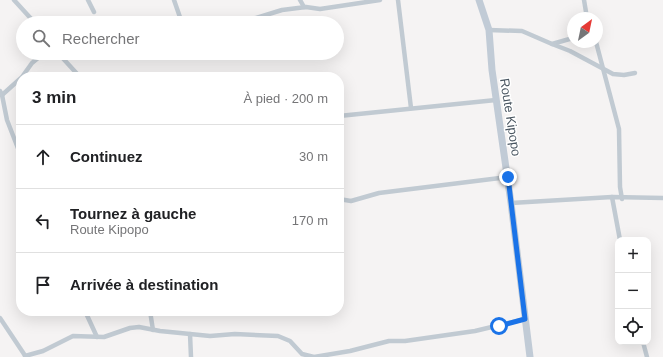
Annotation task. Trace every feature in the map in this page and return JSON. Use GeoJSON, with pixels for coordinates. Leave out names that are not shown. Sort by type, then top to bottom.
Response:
{"type":"FeatureCollection","features":[{"type":"Feature","properties":{"kind":"main road","name":"Route Kipopo"},"geometry":{"type":"LineString","coordinates":[[479,0],[488,30],[530,357]]}},
{"type":"Feature","properties":{"kind":"street"},"geometry":{"type":"LineString","coordinates":[[14,0],[28,16]]}},
{"type":"Feature","properties":{"kind":"street"},"geometry":{"type":"LineString","coordinates":[[88,0],[94,12]]}},
{"type":"Feature","properties":{"kind":"street"},"geometry":{"type":"LineString","coordinates":[[174,0],[180,16]]}},
{"type":"Feature","properties":{"kind":"street"},"geometry":{"type":"LineString","coordinates":[[300,0],[304,7]]}},
{"type":"Feature","properties":{"kind":"street"},"geometry":{"type":"LineString","coordinates":[[262,16],[282,10],[304,7],[320,10],[380,0]]}},
{"type":"Feature","properties":{"kind":"street"},"geometry":{"type":"LineString","coordinates":[[398,0],[411,108]]}},
{"type":"Feature","properties":{"kind":"street"},"geometry":{"type":"LineString","coordinates":[[584,0],[586,12]]}},
{"type":"Feature","properties":{"kind":"street"},"geometry":{"type":"LineString","coordinates":[[488,30],[522,31],[570,51],[614,74],[624,75],[635,73]]}},
{"type":"Feature","properties":{"kind":"street"},"geometry":{"type":"LineString","coordinates":[[552,44],[567,40]]}},
{"type":"Feature","properties":{"kind":"street"},"geometry":{"type":"LineString","coordinates":[[598,48],[619,129],[620,187],[622,198]]}},
{"type":"Feature","properties":{"kind":"street"},"geometry":{"type":"LineString","coordinates":[[25,72],[36,60]]}},
{"type":"Feature","properties":{"kind":"street"},"geometry":{"type":"LineString","coordinates":[[64,60],[75,72]]}},
{"type":"Feature","properties":{"kind":"street"},"geometry":{"type":"LineString","coordinates":[[16,81],[1,93],[8,124],[16,144]]}},
{"type":"Feature","properties":{"kind":"street"},"geometry":{"type":"LineString","coordinates":[[344,115],[496,100]]}},
{"type":"Feature","properties":{"kind":"street"},"geometry":{"type":"LineString","coordinates":[[344,200],[379,193],[508,177]]}},
{"type":"Feature","properties":{"kind":"street"},"geometry":{"type":"LineString","coordinates":[[612,197],[619,237]]}},
{"type":"Feature","properties":{"kind":"street"},"geometry":{"type":"LineString","coordinates":[[511,203],[612,197],[663,198]]}},
{"type":"Feature","properties":{"kind":"street"},"geometry":{"type":"LineString","coordinates":[[88,316],[98,337]]}},
{"type":"Feature","properties":{"kind":"street"},"geometry":{"type":"LineString","coordinates":[[151,316],[152,330]]}},
{"type":"Feature","properties":{"kind":"street"},"geometry":{"type":"LineString","coordinates":[[0,318],[26,356],[43,351],[73,336],[98,337],[135,327],[210,336],[235,334],[278,336],[290,341],[301,356],[314,357],[345,352],[389,341],[405,341],[475,331],[525,319]]}},
{"type":"Feature","properties":{"kind":"street"},"geometry":{"type":"LineString","coordinates":[[190,334],[191,357]]}},
{"type":"Feature","properties":{"kind":"street"},"geometry":{"type":"LineString","coordinates":[[643,345],[647,357]]}},
{"type":"Feature","properties":{"kind":"route"},"geometry":{"type":"LineString","coordinates":[[499,326],[525,319],[508,177]]}}]}
